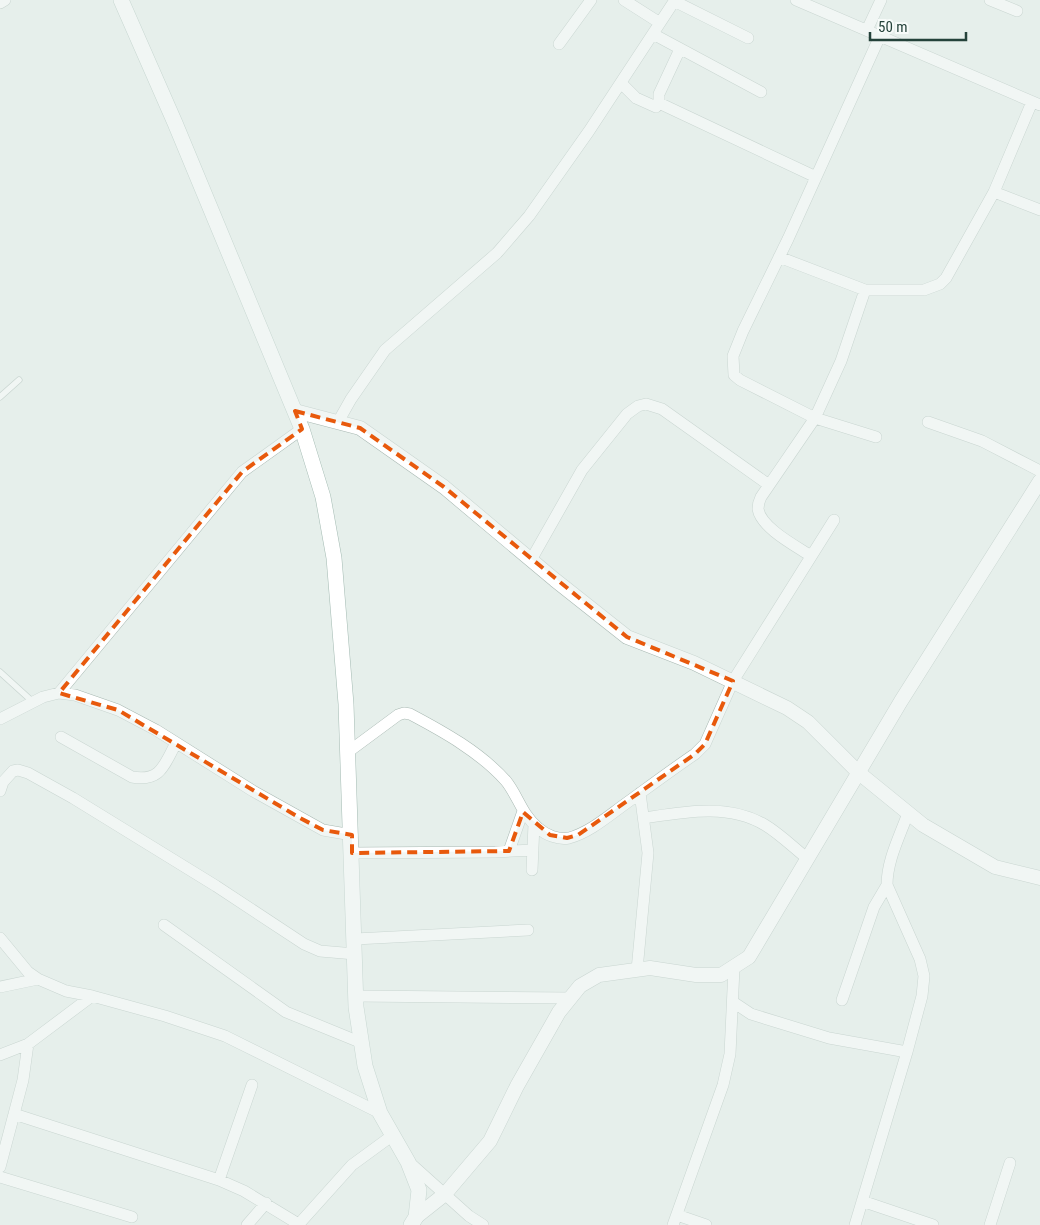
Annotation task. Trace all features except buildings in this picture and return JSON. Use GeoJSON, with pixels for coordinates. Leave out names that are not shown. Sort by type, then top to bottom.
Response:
{"type":"FeatureCollection","features":[{"type":"Feature","properties":{"kind":"main road"},"geometry":{"type":"LineString","coordinates":[[121,0],[175,123],[295,411],[323,497],[334,558],[346,704],[352,834],[356,996],[365,1066],[380,1113],[408,1162],[419,1190],[414,1221]]}},
{"type":"Feature","properties":{"kind":"street"},"geometry":{"type":"LineString","coordinates":[[0,4],[5,0]]}},
{"type":"Feature","properties":{"kind":"street"},"geometry":{"type":"LineString","coordinates":[[560,44],[591,0]]}},
{"type":"Feature","properties":{"kind":"street"},"geometry":{"type":"LineString","coordinates":[[624,0],[660,23]]}},
{"type":"Feature","properties":{"kind":"street"},"geometry":{"type":"LineString","coordinates":[[779,257],[865,290],[924,290],[940,284],[946,278],[994,192],[1036,103],[796,0]]}},
{"type":"Feature","properties":{"kind":"street"},"geometry":{"type":"LineString","coordinates":[[867,30],[881,0]]}},
{"type":"Feature","properties":{"kind":"street"},"geometry":{"type":"LineString","coordinates":[[990,0],[1017,11]]}},
{"type":"Feature","properties":{"kind":"street"},"geometry":{"type":"LineString","coordinates":[[338,422],[351,399],[385,350],[497,253],[529,216],[589,131],[675,1],[748,38]]}},
{"type":"Feature","properties":{"kind":"street"},"geometry":{"type":"LineString","coordinates":[[653,34],[761,92]]}},
{"type":"Feature","properties":{"kind":"street"},"geometry":{"type":"LineString","coordinates":[[876,437],[815,418],[740,380],[734,375],[733,356],[880,36]]}},
{"type":"Feature","properties":{"kind":"street"},"geometry":{"type":"LineString","coordinates":[[680,48],[659,94],[660,103],[816,177]]}},
{"type":"Feature","properties":{"kind":"street"},"geometry":{"type":"LineString","coordinates":[[621,82],[636,98],[656,107]]}},
{"type":"Feature","properties":{"kind":"street"},"geometry":{"type":"LineString","coordinates":[[994,192],[1040,210]]}},
{"type":"Feature","properties":{"kind":"street"},"geometry":{"type":"LineString","coordinates":[[810,556],[773,530],[763,520],[758,510],[758,504],[815,418],[841,360],[865,290]]}},
{"type":"Feature","properties":{"kind":"street"},"geometry":{"type":"LineString","coordinates":[[530,560],[582,470],[627,414],[638,406],[646,404],[662,409],[769,485]]}},
{"type":"Feature","properties":{"kind":"street"},"geometry":{"type":"LineString","coordinates":[[295,411],[360,428],[444,487],[530,560],[627,637],[694,663],[787,708],[808,722],[859,773],[923,824],[995,867],[1040,878]]}},
{"type":"Feature","properties":{"kind":"street"},"geometry":{"type":"LineString","coordinates":[[928,422],[982,441],[1040,471]]}},
{"type":"Feature","properties":{"kind":"street"},"geometry":{"type":"LineString","coordinates":[[59,693],[242,472],[302,429]]}},
{"type":"Feature","properties":{"kind":"street"},"geometry":{"type":"LineString","coordinates":[[414,1221],[445,1194],[490,1141],[517,1086],[559,1012],[580,986],[599,975],[650,968],[696,975],[722,975],[749,957],[901,701],[1040,481]]}},
{"type":"Feature","properties":{"kind":"street"},"geometry":{"type":"LineString","coordinates":[[348,752],[398,715],[410,714],[493,767],[508,784],[523,810],[540,829],[558,838],[578,835],[696,754],[705,744],[733,682],[834,520]]}},
{"type":"Feature","properties":{"kind":"street"},"geometry":{"type":"LineString","coordinates":[[0,719],[43,696],[59,693],[75,695],[118,710],[156,730],[253,791],[323,830],[352,834]]}},
{"type":"Feature","properties":{"kind":"street"},"geometry":{"type":"LineString","coordinates":[[61,737],[132,777],[142,779],[152,777],[161,770],[176,743]]}},
{"type":"Feature","properties":{"kind":"street"},"geometry":{"type":"LineString","coordinates":[[0,791],[3,782],[13,772],[18,770],[28,772],[216,886],[304,944],[320,951],[528,930]]}},
{"type":"Feature","properties":{"kind":"street"},"geometry":{"type":"LineString","coordinates":[[637,970],[648,853],[640,793]]}},
{"type":"Feature","properties":{"kind":"street"},"geometry":{"type":"LineString","coordinates":[[510,851],[523,810]]}},
{"type":"Feature","properties":{"kind":"street"},"geometry":{"type":"LineString","coordinates":[[644,818],[713,810],[737,814],[765,824],[808,859]]}},
{"type":"Feature","properties":{"kind":"street"},"geometry":{"type":"LineString","coordinates":[[855,1225],[922,996],[924,976],[920,959],[887,885],[887,874],[908,813]]}},
{"type":"Feature","properties":{"kind":"street"},"geometry":{"type":"LineString","coordinates":[[532,870],[534,824]]}},
{"type":"Feature","properties":{"kind":"street"},"geometry":{"type":"LineString","coordinates":[[352,853],[533,850]]}},
{"type":"Feature","properties":{"kind":"street"},"geometry":{"type":"LineString","coordinates":[[842,1000],[874,907],[887,885]]}},
{"type":"Feature","properties":{"kind":"street"},"geometry":{"type":"LineString","coordinates":[[164,925],[286,1012],[362,1043]]}},
{"type":"Feature","properties":{"kind":"street"},"geometry":{"type":"LineString","coordinates":[[0,938],[28,972],[38,980],[66,990],[165,1016],[225,1036],[380,1113]]}},
{"type":"Feature","properties":{"kind":"street"},"geometry":{"type":"LineString","coordinates":[[706,1225],[675,1220],[723,1085],[730,1054],[734,968]]}},
{"type":"Feature","properties":{"kind":"street"},"geometry":{"type":"LineString","coordinates":[[0,987],[38,980]]}},
{"type":"Feature","properties":{"kind":"street"},"geometry":{"type":"LineString","coordinates":[[0,1055],[28,1044],[92,996]]}},
{"type":"Feature","properties":{"kind":"street"},"geometry":{"type":"LineString","coordinates":[[356,996],[570,998]]}},
{"type":"Feature","properties":{"kind":"street"},"geometry":{"type":"LineString","coordinates":[[733,1002],[751,1014],[829,1038],[907,1052]]}},
{"type":"Feature","properties":{"kind":"street"},"geometry":{"type":"LineString","coordinates":[[0,1167],[23,1080],[28,1044]]}},
{"type":"Feature","properties":{"kind":"street"},"geometry":{"type":"LineString","coordinates":[[219,1180],[252,1084]]}},
{"type":"Feature","properties":{"kind":"street"},"geometry":{"type":"LineString","coordinates":[[14,1114],[219,1180],[266,1203],[300,1225],[352,1165],[393,1135]]}},
{"type":"Feature","properties":{"kind":"street"},"geometry":{"type":"LineString","coordinates":[[408,1162],[469,1216],[483,1225]]}},
{"type":"Feature","properties":{"kind":"street"},"geometry":{"type":"LineString","coordinates":[[990,1225],[1010,1163]]}},
{"type":"Feature","properties":{"kind":"street"},"geometry":{"type":"LineString","coordinates":[[0,1178],[132,1216]]}},
{"type":"Feature","properties":{"kind":"street"},"geometry":{"type":"LineString","coordinates":[[862,1201],[930,1225]]}},
{"type":"Feature","properties":{"kind":"street"},"geometry":{"type":"LineString","coordinates":[[248,1225],[266,1203]]}},
{"type":"Feature","properties":{"kind":"lane"},"geometry":{"type":"LineString","coordinates":[[0,398],[19,380]]}},
{"type":"Feature","properties":{"kind":"lane"},"geometry":{"type":"LineString","coordinates":[[0,672],[32,702]]}},
{"type":"Feature","properties":{"kind":"highlighted area"},"geometry":{"type":"Polygon","coordinates":[[[295,411],[360,428],[444,487],[627,637],[733,681],[705,744],[695,754],[578,835],[567,838],[550,835],[523,812],[509,851],[352,853],[352,835],[323,830],[300,818],[118,710],[59,693],[242,472],[302,429],[295,411]]]}}]}
